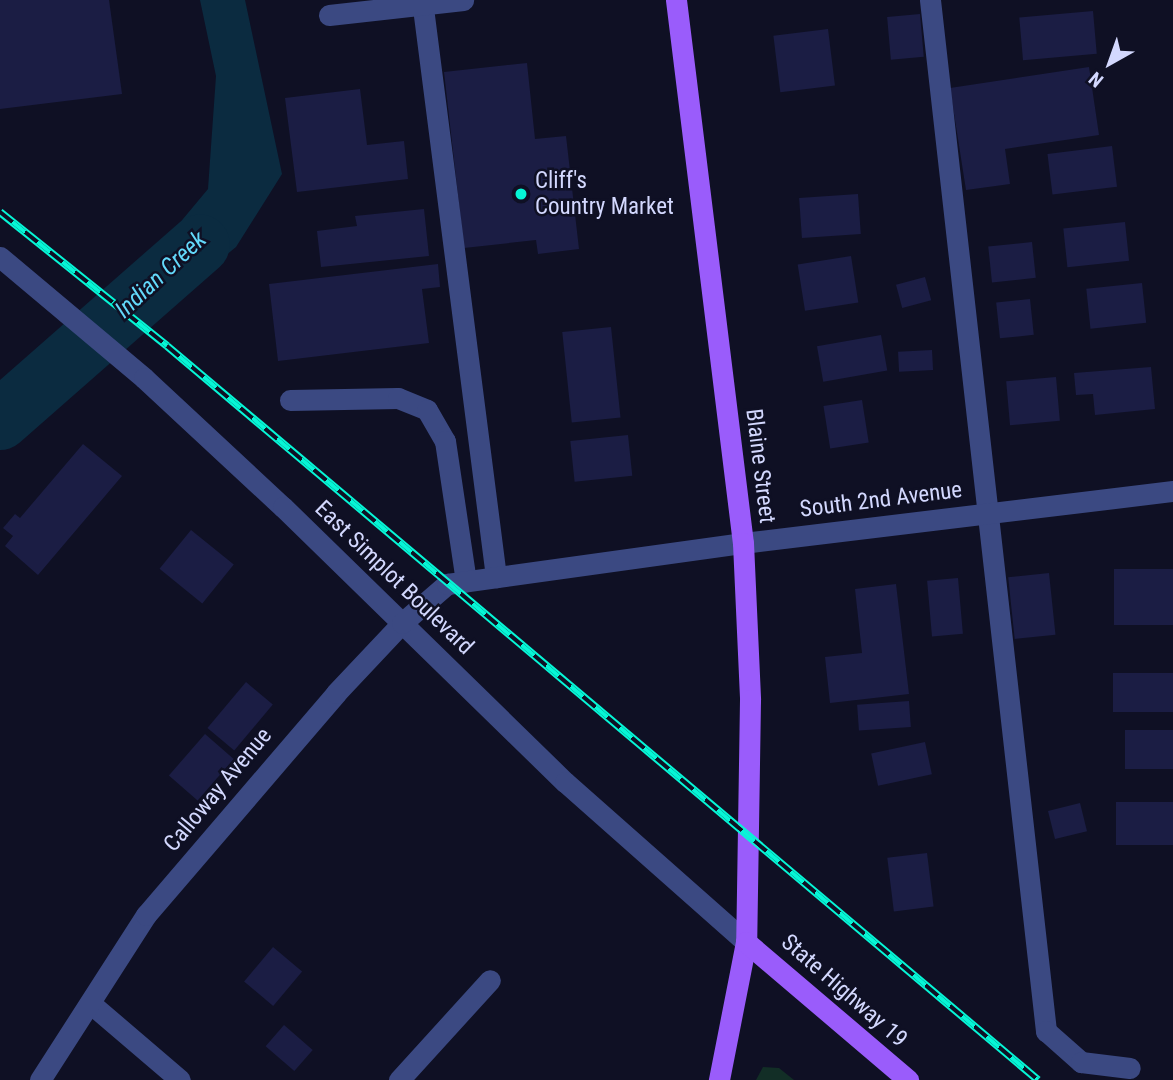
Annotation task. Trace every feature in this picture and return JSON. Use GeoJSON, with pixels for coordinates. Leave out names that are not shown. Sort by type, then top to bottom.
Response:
{"type":"FeatureCollection","features":[{"type":"Feature","properties":{"kind":"main road","name":"Blaine Street"},"geometry":{"type":"LineString","coordinates":[[676,0],[743,543],[750,699],[746,942],[719,1080]]}},
{"type":"Feature","properties":{"kind":"main road","name":"State Highway 19"},"geometry":{"type":"LineString","coordinates":[[746,942],[908,1080]]}},
{"type":"Feature","properties":{"kind":"street"},"geometry":{"type":"LineString","coordinates":[[328,15],[423,2],[463,0]]}},
{"type":"Feature","properties":{"kind":"street"},"geometry":{"type":"LineString","coordinates":[[930,0],[1046,1031],[1081,1062],[1130,1068]]}},
{"type":"Feature","properties":{"kind":"street"},"geometry":{"type":"LineString","coordinates":[[423,2],[496,577]]}},
{"type":"Feature","properties":{"kind":"street","name":"East Simplot Boulevard"},"geometry":{"type":"LineString","coordinates":[[0,257],[144,378],[283,507],[565,782],[746,942]]}},
{"type":"Feature","properties":{"kind":"street"},"geometry":{"type":"LineString","coordinates":[[290,400],[398,398],[426,410],[445,441],[466,581]]}},
{"type":"Feature","properties":{"kind":"street","name":"South 2nd Avenue"},"geometry":{"type":"LineString","coordinates":[[402,623],[447,584],[743,543],[1173,491]]}},
{"type":"Feature","properties":{"kind":"street","name":"Calloway Avenue"},"geometry":{"type":"LineString","coordinates":[[40,1080],[146,915],[336,692],[402,623]]}},
{"type":"Feature","properties":{"kind":"street"},"geometry":{"type":"LineString","coordinates":[[399,1080],[490,980]]}},
{"type":"Feature","properties":{"kind":"street"},"geometry":{"type":"LineString","coordinates":[[90,1003],[180,1080]]}},
{"type":"Feature","properties":{"kind":"green space"},"geometry":{"type":"Polygon","coordinates":[[[763,1067],[779,1068],[794,1080],[756,1080],[763,1067]]]}},
{"type":"Feature","properties":{"kind":"water"},"geometry":{"type":"Polygon","coordinates":[[[200,0],[245,0],[282,174],[236,247],[155,313],[128,285],[208,189],[216,76],[200,0]]]}},
{"type":"Feature","properties":{"kind":"building"},"geometry":{"type":"Polygon","coordinates":[[[0,0],[109,0],[122,94],[0,109],[0,0]]]}},
{"type":"Feature","properties":{"kind":"building"},"geometry":{"type":"Polygon","coordinates":[[[1093,11],[1097,54],[1023,60],[1019,17],[1093,11]]]}},
{"type":"Feature","properties":{"kind":"building"},"geometry":{"type":"Polygon","coordinates":[[[920,14],[924,57],[891,60],[887,17],[920,14]]]}},
{"type":"Feature","properties":{"kind":"building"},"geometry":{"type":"Polygon","coordinates":[[[828,29],[835,86],[780,92],[773,36],[828,29]]]}},
{"type":"Feature","properties":{"kind":"building"},"geometry":{"type":"Polygon","coordinates":[[[527,63],[535,139],[566,136],[579,249],[538,254],[536,240],[464,248],[444,72],[527,63]]]}},
{"type":"Feature","properties":{"kind":"building"},"geometry":{"type":"Polygon","coordinates":[[[1089,67],[1099,135],[1005,149],[1010,184],[966,190],[950,88],[1089,67]]]}},
{"type":"Feature","properties":{"kind":"building"},"geometry":{"type":"Polygon","coordinates":[[[360,89],[367,145],[404,141],[408,179],[297,192],[285,98],[360,89]]]}},
{"type":"Feature","properties":{"kind":"building"},"geometry":{"type":"Polygon","coordinates":[[[1112,146],[1117,187],[1052,195],[1047,154],[1112,146]]]}},
{"type":"Feature","properties":{"kind":"building"},"geometry":{"type":"Polygon","coordinates":[[[858,194],[861,234],[802,238],[799,198],[858,194]]]}},
{"type":"Feature","properties":{"kind":"building"},"geometry":{"type":"Polygon","coordinates":[[[424,209],[429,256],[321,267],[317,231],[357,226],[355,216],[424,209]]]}},
{"type":"Feature","properties":{"kind":"building"},"geometry":{"type":"Polygon","coordinates":[[[1125,222],[1129,261],[1067,267],[1063,228],[1125,222]]]}},
{"type":"Feature","properties":{"kind":"building"},"geometry":{"type":"Polygon","coordinates":[[[1032,242],[1036,278],[992,282],[988,247],[1032,242]]]}},
{"type":"Feature","properties":{"kind":"building"},"geometry":{"type":"Polygon","coordinates":[[[851,256],[858,302],[805,311],[798,264],[851,256]]]}},
{"type":"Feature","properties":{"kind":"building"},"geometry":{"type":"Polygon","coordinates":[[[438,264],[440,287],[422,289],[429,343],[278,361],[269,284],[438,264]]]}},
{"type":"Feature","properties":{"kind":"building"},"geometry":{"type":"Polygon","coordinates":[[[925,277],[931,300],[902,308],[896,285],[925,277]]]}},
{"type":"Feature","properties":{"kind":"building"},"geometry":{"type":"Polygon","coordinates":[[[1142,283],[1146,323],[1090,329],[1086,289],[1142,283]]]}},
{"type":"Feature","properties":{"kind":"building"},"geometry":{"type":"Polygon","coordinates":[[[1030,299],[1034,335],[1000,338],[996,303],[1030,299]]]}},
{"type":"Feature","properties":{"kind":"building"},"geometry":{"type":"Polygon","coordinates":[[[611,327],[621,418],[572,423],[562,332],[611,327]]]}},
{"type":"Feature","properties":{"kind":"building"},"geometry":{"type":"Polygon","coordinates":[[[881,335],[887,370],[823,382],[817,346],[881,335]]]}},
{"type":"Feature","properties":{"kind":"building"},"geometry":{"type":"Polygon","coordinates":[[[932,350],[933,370],[899,372],[898,352],[932,350]]]}},
{"type":"Feature","properties":{"kind":"building"},"geometry":{"type":"Polygon","coordinates":[[[1151,367],[1155,409],[1095,415],[1093,394],[1076,395],[1074,373],[1151,367]]]}},
{"type":"Feature","properties":{"kind":"building"},"geometry":{"type":"Polygon","coordinates":[[[1056,377],[1060,421],[1010,425],[1006,381],[1056,377]]]}},
{"type":"Feature","properties":{"kind":"building"},"geometry":{"type":"Polygon","coordinates":[[[862,400],[869,442],[830,449],[823,406],[862,400]]]}},
{"type":"Feature","properties":{"kind":"building"},"geometry":{"type":"Polygon","coordinates":[[[628,435],[632,476],[575,482],[570,441],[628,435]]]}},
{"type":"Feature","properties":{"kind":"building"},"geometry":{"type":"Polygon","coordinates":[[[83,444],[122,476],[38,575],[5,546],[13,536],[3,528],[15,514],[20,518],[83,444]]]}},
{"type":"Feature","properties":{"kind":"building"},"geometry":{"type":"Polygon","coordinates":[[[191,530],[234,565],[202,603],[160,569],[191,530]]]}},
{"type":"Feature","properties":{"kind":"building"},"geometry":{"type":"Polygon","coordinates":[[[1114,569],[1173,569],[1173,625],[1114,625],[1114,569]]]}},
{"type":"Feature","properties":{"kind":"building"},"geometry":{"type":"Polygon","coordinates":[[[1049,573],[1055,635],[1015,639],[1008,577],[1049,573]]]}},
{"type":"Feature","properties":{"kind":"building"},"geometry":{"type":"Polygon","coordinates":[[[958,578],[963,634],[932,636],[927,581],[958,578]]]}},
{"type":"Feature","properties":{"kind":"building"},"geometry":{"type":"Polygon","coordinates":[[[896,584],[909,694],[830,703],[825,657],[862,653],[855,589],[896,584]]]}},
{"type":"Feature","properties":{"kind":"building"},"geometry":{"type":"Polygon","coordinates":[[[1113,673],[1173,673],[1173,712],[1113,712],[1113,673]]]}},
{"type":"Feature","properties":{"kind":"building"},"geometry":{"type":"Polygon","coordinates":[[[246,682],[273,704],[234,750],[207,728],[246,682]]]}},
{"type":"Feature","properties":{"kind":"building"},"geometry":{"type":"Polygon","coordinates":[[[909,701],[911,727],[859,731],[857,705],[909,701]]]}},
{"type":"Feature","properties":{"kind":"building"},"geometry":{"type":"Polygon","coordinates":[[[1125,730],[1173,730],[1173,769],[1125,769],[1125,730]]]}},
{"type":"Feature","properties":{"kind":"building"},"geometry":{"type":"Polygon","coordinates":[[[205,734],[234,759],[198,800],[169,776],[205,734]]]}},
{"type":"Feature","properties":{"kind":"building"},"geometry":{"type":"Polygon","coordinates":[[[925,742],[932,774],[878,786],[871,753],[925,742]]]}},
{"type":"Feature","properties":{"kind":"building"},"geometry":{"type":"Polygon","coordinates":[[[1116,802],[1173,802],[1173,845],[1116,845],[1116,802]]]}},
{"type":"Feature","properties":{"kind":"building"},"geometry":{"type":"Polygon","coordinates":[[[1080,803],[1087,831],[1055,839],[1048,811],[1080,803]]]}},
{"type":"Feature","properties":{"kind":"building"},"geometry":{"type":"Polygon","coordinates":[[[927,853],[934,907],[894,911],[887,858],[927,853]]]}},
{"type":"Feature","properties":{"kind":"building"},"geometry":{"type":"Polygon","coordinates":[[[273,947],[302,971],[273,1006],[244,981],[273,947]]]}},
{"type":"Feature","properties":{"kind":"building"},"geometry":{"type":"Polygon","coordinates":[[[284,1025],[313,1050],[294,1071],[266,1046],[284,1025]]]}},
{"type":"Feature","properties":{"kind":"waterway","name":"Indian Creek"},"geometry":{"type":"LineString","coordinates":[[0,420],[200,244]]}},
{"type":"Feature","properties":{"kind":"railway"},"geometry":{"type":"LineString","coordinates":[[0,212],[167,346],[1038,1080]]}},
{"type":"Feature","properties":{"kind":"place","name":"Cliff's Country Market"},"geometry":{"type":"Point","coordinates":[521,194]}}]}
